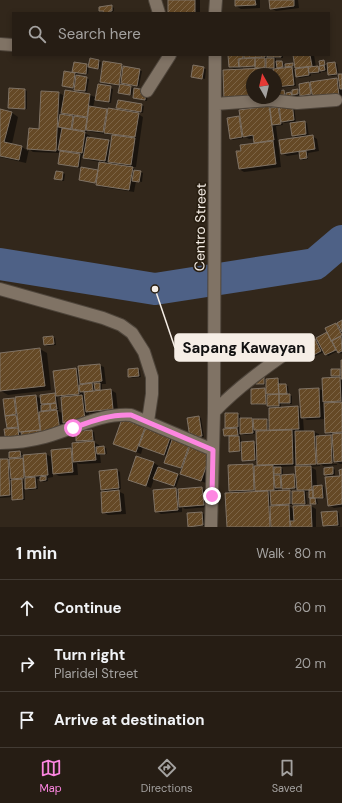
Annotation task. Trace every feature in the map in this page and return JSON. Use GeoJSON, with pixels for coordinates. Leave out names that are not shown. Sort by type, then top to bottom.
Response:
{"type":"FeatureCollection","features":[{"type":"Feature","properties":{"kind":"street"},"geometry":{"type":"LineString","coordinates":[[155,0],[159,12]]}},
{"type":"Feature","properties":{"kind":"street"},"geometry":{"type":"LineString","coordinates":[[216,0],[216,12]]}},
{"type":"Feature","properties":{"kind":"street"},"geometry":{"type":"LineString","coordinates":[[0,44],[12,45]]}},
{"type":"Feature","properties":{"kind":"street"},"geometry":{"type":"LineString","coordinates":[[147,91],[169,56]]}},
{"type":"Feature","properties":{"kind":"street","name":"Centro Street"},"geometry":{"type":"LineString","coordinates":[[211,527],[213,450],[215,56]]}},
{"type":"Feature","properties":{"kind":"street"},"geometry":{"type":"LineString","coordinates":[[215,104],[270,100],[297,102],[336,100]]}},
{"type":"Feature","properties":{"kind":"street"},"geometry":{"type":"LineString","coordinates":[[0,289],[103,318],[121,325],[132,333],[144,352],[152,377],[152,394],[148,421]]}},
{"type":"Feature","properties":{"kind":"street"},"geometry":{"type":"LineString","coordinates":[[213,406],[230,395],[265,367],[295,347]]}},
{"type":"Feature","properties":{"kind":"street"},"geometry":{"type":"LineString","coordinates":[[0,443],[18,443],[46,437],[99,418],[119,414],[131,415],[148,421],[213,450]]}},
{"type":"Feature","properties":{"kind":"building"},"geometry":{"type":"Polygon","coordinates":[[[168,0],[195,0],[195,12],[168,12],[168,0]]]}},
{"type":"Feature","properties":{"kind":"building"},"geometry":{"type":"Polygon","coordinates":[[[235,0],[255,0],[256,5],[235,6],[235,0]]]}},
{"type":"Feature","properties":{"kind":"building"},"geometry":{"type":"Polygon","coordinates":[[[269,0],[294,0],[294,6],[270,9],[269,0]]]}},
{"type":"Feature","properties":{"kind":"building"},"geometry":{"type":"Polygon","coordinates":[[[112,5],[112,11],[99,11],[99,7],[112,5]]]}},
{"type":"Feature","properties":{"kind":"building"},"geometry":{"type":"Polygon","coordinates":[[[228,56],[243,56],[243,58],[238,59],[239,67],[229,67],[228,56]]]}},
{"type":"Feature","properties":{"kind":"building"},"geometry":{"type":"Polygon","coordinates":[[[244,56],[265,56],[265,57],[244,58],[244,56]]]}},
{"type":"Feature","properties":{"kind":"building"},"geometry":{"type":"Polygon","coordinates":[[[267,56],[281,56],[281,57],[267,56]]]}},
{"type":"Feature","properties":{"kind":"building"},"geometry":{"type":"Polygon","coordinates":[[[293,56],[310,56],[312,66],[295,68],[293,56]]]}},
{"type":"Feature","properties":{"kind":"building"},"geometry":{"type":"Polygon","coordinates":[[[90,58],[99,60],[98,69],[88,67],[90,58]]]}},
{"type":"Feature","properties":{"kind":"building"},"geometry":{"type":"Polygon","coordinates":[[[255,58],[265,58],[265,68],[255,68],[255,58]]]}},
{"type":"Feature","properties":{"kind":"building"},"geometry":{"type":"Polygon","coordinates":[[[255,58],[255,66],[239,67],[239,59],[255,58]]]}},
{"type":"Feature","properties":{"kind":"building"},"geometry":{"type":"Polygon","coordinates":[[[266,58],[274,58],[274,68],[266,68],[266,58]]]}},
{"type":"Feature","properties":{"kind":"building"},"geometry":{"type":"Polygon","coordinates":[[[324,60],[325,65],[320,66],[319,61],[324,60]]]}},
{"type":"Feature","properties":{"kind":"building"},"geometry":{"type":"Polygon","coordinates":[[[103,61],[122,64],[119,85],[100,82],[103,61]]]}},
{"type":"Feature","properties":{"kind":"building"},"geometry":{"type":"Polygon","coordinates":[[[276,61],[282,61],[283,67],[277,68],[276,61]]]}},
{"type":"Feature","properties":{"kind":"building"},"geometry":{"type":"Polygon","coordinates":[[[74,62],[87,64],[86,74],[72,72],[74,62]]]}},
{"type":"Feature","properties":{"kind":"building"},"geometry":{"type":"Polygon","coordinates":[[[335,62],[337,74],[328,75],[327,63],[335,62]]]}},
{"type":"Feature","properties":{"kind":"building"},"geometry":{"type":"Polygon","coordinates":[[[293,63],[293,66],[285,67],[285,64],[293,63]]]}},
{"type":"Feature","properties":{"kind":"building"},"geometry":{"type":"Polygon","coordinates":[[[193,65],[204,67],[202,79],[191,77],[193,65]]]}},
{"type":"Feature","properties":{"kind":"building"},"geometry":{"type":"Polygon","coordinates":[[[324,65],[325,70],[320,71],[319,66],[324,65]]]}},
{"type":"Feature","properties":{"kind":"building"},"geometry":{"type":"Polygon","coordinates":[[[123,66],[140,69],[137,86],[121,83],[123,66]]]}},
{"type":"Feature","properties":{"kind":"building"},"geometry":{"type":"Polygon","coordinates":[[[318,66],[319,72],[309,73],[308,67],[318,66]]]}},
{"type":"Feature","properties":{"kind":"building"},"geometry":{"type":"Polygon","coordinates":[[[292,67],[294,85],[282,86],[282,68],[292,67]]]}},
{"type":"Feature","properties":{"kind":"building"},"geometry":{"type":"Polygon","coordinates":[[[308,67],[309,75],[296,77],[295,69],[308,67]]]}},
{"type":"Feature","properties":{"kind":"building"},"geometry":{"type":"Polygon","coordinates":[[[246,69],[246,98],[224,100],[223,70],[246,69]]]}},
{"type":"Feature","properties":{"kind":"building"},"geometry":{"type":"Polygon","coordinates":[[[64,71],[75,73],[73,88],[62,86],[64,71]]]}},
{"type":"Feature","properties":{"kind":"building"},"geometry":{"type":"Polygon","coordinates":[[[338,74],[342,74],[342,89],[340,89],[338,74]]]}},
{"type":"Feature","properties":{"kind":"building"},"geometry":{"type":"Polygon","coordinates":[[[76,75],[87,77],[85,91],[74,90],[76,75]]]}},
{"type":"Feature","properties":{"kind":"building"},"geometry":{"type":"Polygon","coordinates":[[[337,78],[339,96],[313,99],[310,82],[337,78]]]}},
{"type":"Feature","properties":{"kind":"building"},"geometry":{"type":"Polygon","coordinates":[[[309,82],[311,94],[300,96],[299,84],[309,82]]]}},
{"type":"Feature","properties":{"kind":"building"},"geometry":{"type":"Polygon","coordinates":[[[98,84],[111,86],[109,102],[95,100],[98,84]]]}},
{"type":"Feature","properties":{"kind":"building"},"geometry":{"type":"Polygon","coordinates":[[[120,84],[131,86],[130,95],[118,93],[120,84]]]}},
{"type":"Feature","properties":{"kind":"building"},"geometry":{"type":"Polygon","coordinates":[[[9,88],[25,89],[25,109],[8,108],[9,88]]]}},
{"type":"Feature","properties":{"kind":"building"},"geometry":{"type":"Polygon","coordinates":[[[134,88],[146,90],[145,100],[133,98],[134,88]]]}},
{"type":"Feature","properties":{"kind":"building"},"geometry":{"type":"Polygon","coordinates":[[[298,89],[298,94],[292,95],[292,90],[298,89]]]}},
{"type":"Feature","properties":{"kind":"building"},"geometry":{"type":"Polygon","coordinates":[[[65,90],[90,94],[87,117],[61,113],[65,90]]]}},
{"type":"Feature","properties":{"kind":"building"},"geometry":{"type":"Polygon","coordinates":[[[282,90],[284,90],[285,96],[282,96],[282,90]]]}},
{"type":"Feature","properties":{"kind":"building"},"geometry":{"type":"Polygon","coordinates":[[[41,91],[59,92],[56,151],[27,149],[29,128],[39,129],[41,91]]]}},
{"type":"Feature","properties":{"kind":"building"},"geometry":{"type":"Polygon","coordinates":[[[291,92],[292,96],[286,96],[286,93],[291,92]]]}},
{"type":"Feature","properties":{"kind":"building"},"geometry":{"type":"Polygon","coordinates":[[[118,100],[142,104],[141,112],[116,108],[118,100]]]}},
{"type":"Feature","properties":{"kind":"building"},"geometry":{"type":"Polygon","coordinates":[[[292,102],[294,120],[281,122],[279,104],[292,102]]]}},
{"type":"Feature","properties":{"kind":"building"},"geometry":{"type":"Polygon","coordinates":[[[89,106],[107,109],[103,132],[86,130],[89,106]]]}},
{"type":"Feature","properties":{"kind":"building"},"geometry":{"type":"Polygon","coordinates":[[[269,106],[274,140],[254,143],[253,135],[243,137],[239,110],[269,106]]]}},
{"type":"Feature","properties":{"kind":"building"},"geometry":{"type":"Polygon","coordinates":[[[278,107],[281,124],[272,125],[270,108],[278,107]]]}},
{"type":"Feature","properties":{"kind":"building"},"geometry":{"type":"Polygon","coordinates":[[[108,108],[139,113],[135,137],[104,133],[108,108]]]}},
{"type":"Feature","properties":{"kind":"building"},"geometry":{"type":"Polygon","coordinates":[[[0,109],[12,112],[4,142],[22,146],[19,160],[0,156],[0,109]]]}},
{"type":"Feature","properties":{"kind":"building"},"geometry":{"type":"Polygon","coordinates":[[[60,114],[73,116],[71,129],[58,127],[60,114]]]}},
{"type":"Feature","properties":{"kind":"building"},"geometry":{"type":"Polygon","coordinates":[[[74,116],[87,118],[85,131],[72,129],[74,116]]]}},
{"type":"Feature","properties":{"kind":"building"},"geometry":{"type":"Polygon","coordinates":[[[239,116],[242,137],[230,139],[227,118],[239,116]]]}},
{"type":"Feature","properties":{"kind":"building"},"geometry":{"type":"Polygon","coordinates":[[[305,121],[306,134],[292,136],[290,123],[305,121]]]}},
{"type":"Feature","properties":{"kind":"building"},"geometry":{"type":"Polygon","coordinates":[[[62,128],[85,132],[82,153],[58,150],[62,128]]]}},
{"type":"Feature","properties":{"kind":"building"},"geometry":{"type":"Polygon","coordinates":[[[112,135],[135,138],[131,165],[108,162],[112,135]]]}},
{"type":"Feature","properties":{"kind":"building"},"geometry":{"type":"Polygon","coordinates":[[[313,135],[315,149],[281,154],[279,140],[313,135]]]}},
{"type":"Feature","properties":{"kind":"building"},"geometry":{"type":"Polygon","coordinates":[[[87,137],[109,140],[105,161],[83,158],[87,137]]]}},
{"type":"Feature","properties":{"kind":"building"},"geometry":{"type":"Polygon","coordinates":[[[273,141],[276,164],[239,169],[236,151],[241,151],[240,145],[273,141]]]}},
{"type":"Feature","properties":{"kind":"building"},"geometry":{"type":"Polygon","coordinates":[[[60,151],[80,154],[78,167],[58,164],[60,151]]]}},
{"type":"Feature","properties":{"kind":"building"},"geometry":{"type":"Polygon","coordinates":[[[306,151],[307,158],[300,159],[299,152],[306,151]]]}},
{"type":"Feature","properties":{"kind":"building"},"geometry":{"type":"Polygon","coordinates":[[[99,162],[133,167],[129,190],[96,185],[99,162]]]}},
{"type":"Feature","properties":{"kind":"building"},"geometry":{"type":"Polygon","coordinates":[[[81,167],[98,170],[95,183],[79,180],[81,167]]]}},
{"type":"Feature","properties":{"kind":"building"},"geometry":{"type":"Polygon","coordinates":[[[134,170],[141,171],[139,182],[132,181],[134,170]]]}},
{"type":"Feature","properties":{"kind":"building"},"geometry":{"type":"Polygon","coordinates":[[[56,171],[63,172],[62,180],[54,179],[56,171]]]}},
{"type":"Feature","properties":{"kind":"building"},"geometry":{"type":"Polygon","coordinates":[[[342,320],[342,332],[337,323],[342,320]]]}},
{"type":"Feature","properties":{"kind":"building"},"geometry":{"type":"Polygon","coordinates":[[[336,323],[342,335],[331,341],[325,328],[336,323]]]}},
{"type":"Feature","properties":{"kind":"building"},"geometry":{"type":"Polygon","coordinates":[[[327,332],[336,350],[325,355],[316,338],[327,332]]]}},
{"type":"Feature","properties":{"kind":"building"},"geometry":{"type":"Polygon","coordinates":[[[53,336],[54,344],[44,345],[43,337],[53,336]]]}},
{"type":"Feature","properties":{"kind":"building"},"geometry":{"type":"Polygon","coordinates":[[[341,336],[342,351],[338,353],[332,341],[341,336]]]}},
{"type":"Feature","properties":{"kind":"building"},"geometry":{"type":"Polygon","coordinates":[[[315,339],[321,351],[306,359],[300,346],[315,339]]]}},
{"type":"Feature","properties":{"kind":"building"},"geometry":{"type":"Polygon","coordinates":[[[40,348],[45,386],[0,391],[0,353],[40,348]]]}},
{"type":"Feature","properties":{"kind":"building"},"geometry":{"type":"Polygon","coordinates":[[[342,360],[342,379],[341,379],[342,360]]]}},
{"type":"Feature","properties":{"kind":"building"},"geometry":{"type":"Polygon","coordinates":[[[100,364],[102,381],[80,384],[78,366],[100,364]]]}},
{"type":"Feature","properties":{"kind":"building"},"geometry":{"type":"Polygon","coordinates":[[[76,368],[79,394],[56,396],[53,371],[76,368]]]}},
{"type":"Feature","properties":{"kind":"building"},"geometry":{"type":"Polygon","coordinates":[[[138,368],[139,376],[128,377],[128,369],[138,368]]]}},
{"type":"Feature","properties":{"kind":"building"},"geometry":{"type":"Polygon","coordinates":[[[331,369],[340,369],[340,376],[331,376],[331,369]]]}},
{"type":"Feature","properties":{"kind":"building"},"geometry":{"type":"Polygon","coordinates":[[[264,377],[264,384],[256,384],[256,378],[264,377]]]}},
{"type":"Feature","properties":{"kind":"building"},"geometry":{"type":"Polygon","coordinates":[[[340,377],[341,401],[323,402],[322,378],[340,377]]]}},
{"type":"Feature","properties":{"kind":"building"},"geometry":{"type":"Polygon","coordinates":[[[278,378],[279,394],[266,394],[266,379],[278,378]]]}},
{"type":"Feature","properties":{"kind":"building"},"geometry":{"type":"Polygon","coordinates":[[[92,383],[93,391],[80,392],[79,385],[92,383]]]}},
{"type":"Feature","properties":{"kind":"building"},"geometry":{"type":"Polygon","coordinates":[[[94,383],[100,383],[100,390],[95,390],[94,383]]]}},
{"type":"Feature","properties":{"kind":"building"},"geometry":{"type":"Polygon","coordinates":[[[278,384],[286,384],[287,394],[279,394],[278,384]]]}},
{"type":"Feature","properties":{"kind":"building"},"geometry":{"type":"Polygon","coordinates":[[[265,388],[266,404],[251,404],[251,389],[265,388]]]}},
{"type":"Feature","properties":{"kind":"building"},"geometry":{"type":"Polygon","coordinates":[[[319,388],[320,417],[301,418],[299,389],[319,388]]]}},
{"type":"Feature","properties":{"kind":"building"},"geometry":{"type":"Polygon","coordinates":[[[111,389],[113,409],[86,412],[84,392],[111,389]]]}},
{"type":"Feature","properties":{"kind":"building"},"geometry":{"type":"Polygon","coordinates":[[[55,393],[56,403],[41,404],[40,395],[55,393]]]}},
{"type":"Feature","properties":{"kind":"building"},"geometry":{"type":"Polygon","coordinates":[[[279,394],[290,394],[290,403],[279,403],[279,394]]]}},
{"type":"Feature","properties":{"kind":"building"},"geometry":{"type":"Polygon","coordinates":[[[279,394],[279,406],[267,406],[267,395],[279,394]]]}},
{"type":"Feature","properties":{"kind":"building"},"geometry":{"type":"Polygon","coordinates":[[[36,395],[40,430],[19,432],[15,397],[36,395]]]}},
{"type":"Feature","properties":{"kind":"building"},"geometry":{"type":"Polygon","coordinates":[[[82,395],[85,420],[63,423],[61,397],[82,395]]]}},
{"type":"Feature","properties":{"kind":"building"},"geometry":{"type":"Polygon","coordinates":[[[14,398],[16,414],[5,416],[3,399],[14,398]]]}},
{"type":"Feature","properties":{"kind":"building"},"geometry":{"type":"Polygon","coordinates":[[[342,402],[342,432],[325,433],[324,403],[342,402]]]}},
{"type":"Feature","properties":{"kind":"building"},"geometry":{"type":"Polygon","coordinates":[[[56,403],[57,409],[51,410],[50,404],[56,403]]]}},
{"type":"Feature","properties":{"kind":"building"},"geometry":{"type":"Polygon","coordinates":[[[50,404],[50,410],[41,411],[41,405],[50,404]]]}},
{"type":"Feature","properties":{"kind":"building"},"geometry":{"type":"Polygon","coordinates":[[[298,406],[299,429],[269,430],[269,408],[298,406]]]}},
{"type":"Feature","properties":{"kind":"building"},"geometry":{"type":"Polygon","coordinates":[[[57,410],[60,431],[41,433],[39,412],[57,410]]]}},
{"type":"Feature","properties":{"kind":"building"},"geometry":{"type":"Polygon","coordinates":[[[225,413],[238,413],[238,427],[225,428],[225,413]]]}},
{"type":"Feature","properties":{"kind":"building"},"geometry":{"type":"Polygon","coordinates":[[[16,415],[18,427],[7,428],[5,416],[16,415]]]}},
{"type":"Feature","properties":{"kind":"building"},"geometry":{"type":"Polygon","coordinates":[[[199,416],[202,436],[190,438],[187,418],[199,416]]]}},
{"type":"Feature","properties":{"kind":"building"},"geometry":{"type":"Polygon","coordinates":[[[240,418],[252,418],[253,433],[240,434],[240,418]]]}},
{"type":"Feature","properties":{"kind":"building"},"geometry":{"type":"Polygon","coordinates":[[[122,419],[145,427],[136,452],[113,444],[122,419]]]}},
{"type":"Feature","properties":{"kind":"building"},"geometry":{"type":"Polygon","coordinates":[[[253,419],[267,419],[267,430],[254,430],[253,419]]]}},
{"type":"Feature","properties":{"kind":"building"},"geometry":{"type":"Polygon","coordinates":[[[146,427],[171,435],[164,455],[139,446],[146,427]]]}},
{"type":"Feature","properties":{"kind":"building"},"geometry":{"type":"Polygon","coordinates":[[[18,428],[19,441],[6,442],[4,429],[18,428]]]}},
{"type":"Feature","properties":{"kind":"building"},"geometry":{"type":"Polygon","coordinates":[[[237,428],[238,435],[224,436],[223,429],[237,428]]]}},
{"type":"Feature","properties":{"kind":"building"},"geometry":{"type":"Polygon","coordinates":[[[40,430],[41,437],[22,439],[21,432],[40,430]]]}},
{"type":"Feature","properties":{"kind":"building"},"geometry":{"type":"Polygon","coordinates":[[[92,430],[93,440],[76,441],[76,431],[92,430]]]}},
{"type":"Feature","properties":{"kind":"building"},"geometry":{"type":"Polygon","coordinates":[[[292,430],[293,464],[257,465],[256,431],[292,430]]]}},
{"type":"Feature","properties":{"kind":"building"},"geometry":{"type":"Polygon","coordinates":[[[295,431],[314,431],[316,464],[296,465],[295,431]]]}},
{"type":"Feature","properties":{"kind":"building"},"geometry":{"type":"Polygon","coordinates":[[[342,433],[342,461],[334,462],[332,434],[342,433]]]}},
{"type":"Feature","properties":{"kind":"building"},"geometry":{"type":"Polygon","coordinates":[[[331,435],[332,463],[317,464],[316,436],[331,435]]]}},
{"type":"Feature","properties":{"kind":"building"},"geometry":{"type":"Polygon","coordinates":[[[229,436],[239,436],[240,451],[229,452],[229,436]]]}},
{"type":"Feature","properties":{"kind":"building"},"geometry":{"type":"Polygon","coordinates":[[[173,437],[190,443],[181,468],[164,463],[173,437]]]}},
{"type":"Feature","properties":{"kind":"building"},"geometry":{"type":"Polygon","coordinates":[[[94,441],[96,460],[73,462],[72,443],[94,441]]]}},
{"type":"Feature","properties":{"kind":"building"},"geometry":{"type":"Polygon","coordinates":[[[254,441],[255,460],[242,461],[241,442],[254,441]]]}},
{"type":"Feature","properties":{"kind":"building"},"geometry":{"type":"Polygon","coordinates":[[[104,446],[105,454],[97,454],[96,447],[104,446]]]}},
{"type":"Feature","properties":{"kind":"building"},"geometry":{"type":"Polygon","coordinates":[[[190,446],[211,453],[201,481],[180,474],[190,446]]]}},
{"type":"Feature","properties":{"kind":"building"},"geometry":{"type":"Polygon","coordinates":[[[71,448],[73,472],[53,474],[51,450],[71,448]]]}},
{"type":"Feature","properties":{"kind":"building"},"geometry":{"type":"Polygon","coordinates":[[[20,451],[21,457],[9,458],[9,452],[20,451]]]}},
{"type":"Feature","properties":{"kind":"building"},"geometry":{"type":"Polygon","coordinates":[[[46,453],[48,475],[25,477],[23,455],[46,453]]]}},
{"type":"Feature","properties":{"kind":"building"},"geometry":{"type":"Polygon","coordinates":[[[136,456],[154,462],[146,486],[128,480],[136,456]]]}},
{"type":"Feature","properties":{"kind":"building"},"geometry":{"type":"Polygon","coordinates":[[[23,458],[24,478],[11,479],[9,459],[23,458]]]}},
{"type":"Feature","properties":{"kind":"building"},"geometry":{"type":"Polygon","coordinates":[[[0,459],[8,459],[10,495],[0,496],[0,459]]]}},
{"type":"Feature","properties":{"kind":"building"},"geometry":{"type":"Polygon","coordinates":[[[253,464],[254,490],[229,491],[228,465],[253,464]]]}},
{"type":"Feature","properties":{"kind":"building"},"geometry":{"type":"Polygon","coordinates":[[[273,465],[274,490],[255,491],[254,466],[273,465]]]}},
{"type":"Feature","properties":{"kind":"building"},"geometry":{"type":"Polygon","coordinates":[[[295,466],[311,466],[312,490],[297,490],[295,466]]]}},
{"type":"Feature","properties":{"kind":"building"},"geometry":{"type":"Polygon","coordinates":[[[158,467],[178,474],[174,486],[153,479],[158,467]]]}},
{"type":"Feature","properties":{"kind":"building"},"geometry":{"type":"Polygon","coordinates":[[[274,467],[281,467],[281,474],[274,474],[274,467]]]}},
{"type":"Feature","properties":{"kind":"building"},"geometry":{"type":"Polygon","coordinates":[[[333,467],[333,474],[324,475],[324,468],[333,467]]]}},
{"type":"Feature","properties":{"kind":"building"},"geometry":{"type":"Polygon","coordinates":[[[117,469],[119,488],[101,490],[99,471],[117,469]]]}},
{"type":"Feature","properties":{"kind":"building"},"geometry":{"type":"Polygon","coordinates":[[[342,469],[342,504],[328,506],[325,477],[340,476],[339,470],[342,469]]]}},
{"type":"Feature","properties":{"kind":"building"},"geometry":{"type":"Polygon","coordinates":[[[294,474],[295,488],[282,489],[281,475],[294,474]]]}},
{"type":"Feature","properties":{"kind":"building"},"geometry":{"type":"Polygon","coordinates":[[[274,475],[280,475],[281,488],[275,488],[274,475]]]}},
{"type":"Feature","properties":{"kind":"building"},"geometry":{"type":"Polygon","coordinates":[[[46,476],[46,480],[40,481],[40,477],[46,476]]]}},
{"type":"Feature","properties":{"kind":"building"},"geometry":{"type":"Polygon","coordinates":[[[35,477],[36,488],[25,489],[25,478],[35,477]]]}},
{"type":"Feature","properties":{"kind":"building"},"geometry":{"type":"Polygon","coordinates":[[[22,479],[23,499],[12,500],[11,480],[22,479]]]}},
{"type":"Feature","properties":{"kind":"building"},"geometry":{"type":"Polygon","coordinates":[[[322,485],[323,498],[313,498],[313,486],[322,485]]]}},
{"type":"Feature","properties":{"kind":"building"},"geometry":{"type":"Polygon","coordinates":[[[202,487],[204,505],[179,507],[178,489],[202,487]]]}},
{"type":"Feature","properties":{"kind":"building"},"geometry":{"type":"Polygon","coordinates":[[[176,488],[178,510],[155,512],[153,490],[176,488]]]}},
{"type":"Feature","properties":{"kind":"building"},"geometry":{"type":"Polygon","coordinates":[[[119,490],[121,511],[102,513],[101,492],[119,490]]]}},
{"type":"Feature","properties":{"kind":"building"},"geometry":{"type":"Polygon","coordinates":[[[290,490],[290,504],[271,505],[270,491],[290,490]]]}},
{"type":"Feature","properties":{"kind":"building"},"geometry":{"type":"Polygon","coordinates":[[[309,490],[313,490],[313,498],[309,498],[309,490]]]}},
{"type":"Feature","properties":{"kind":"building"},"geometry":{"type":"Polygon","coordinates":[[[268,491],[270,527],[227,527],[225,493],[268,491]]]}},
{"type":"Feature","properties":{"kind":"building"},"geometry":{"type":"Polygon","coordinates":[[[292,491],[304,491],[305,504],[292,504],[292,491]]]}},
{"type":"Feature","properties":{"kind":"building"},"geometry":{"type":"Polygon","coordinates":[[[310,498],[315,498],[316,504],[310,504],[310,498]]]}},
{"type":"Feature","properties":{"kind":"building"},"geometry":{"type":"Polygon","coordinates":[[[289,505],[290,527],[271,527],[270,506],[289,505]]]}},
{"type":"Feature","properties":{"kind":"building"},"geometry":{"type":"Polygon","coordinates":[[[311,505],[312,527],[291,527],[290,521],[294,521],[293,506],[311,505]]]}},
{"type":"Feature","properties":{"kind":"building"},"geometry":{"type":"Polygon","coordinates":[[[337,511],[338,525],[323,526],[321,512],[337,511]]]}},
{"type":"Feature","properties":{"kind":"building"},"geometry":{"type":"Polygon","coordinates":[[[202,512],[203,525],[188,527],[187,513],[202,512]]]}},
{"type":"Feature","properties":{"kind":"waterway"},"geometry":{"type":"LineString","coordinates":[[0,264],[155,289],[315,264],[342,241]]}},
{"type":"Feature","properties":{"kind":"place","name":"Sapang Kawayan"},"geometry":{"type":"Point","coordinates":[155,289]}},
{"type":"Feature","properties":{"kind":"route"},"geometry":{"type":"LineString","coordinates":[[73,428],[99,418],[119,414],[131,415],[213,450],[212,496]]}}]}
